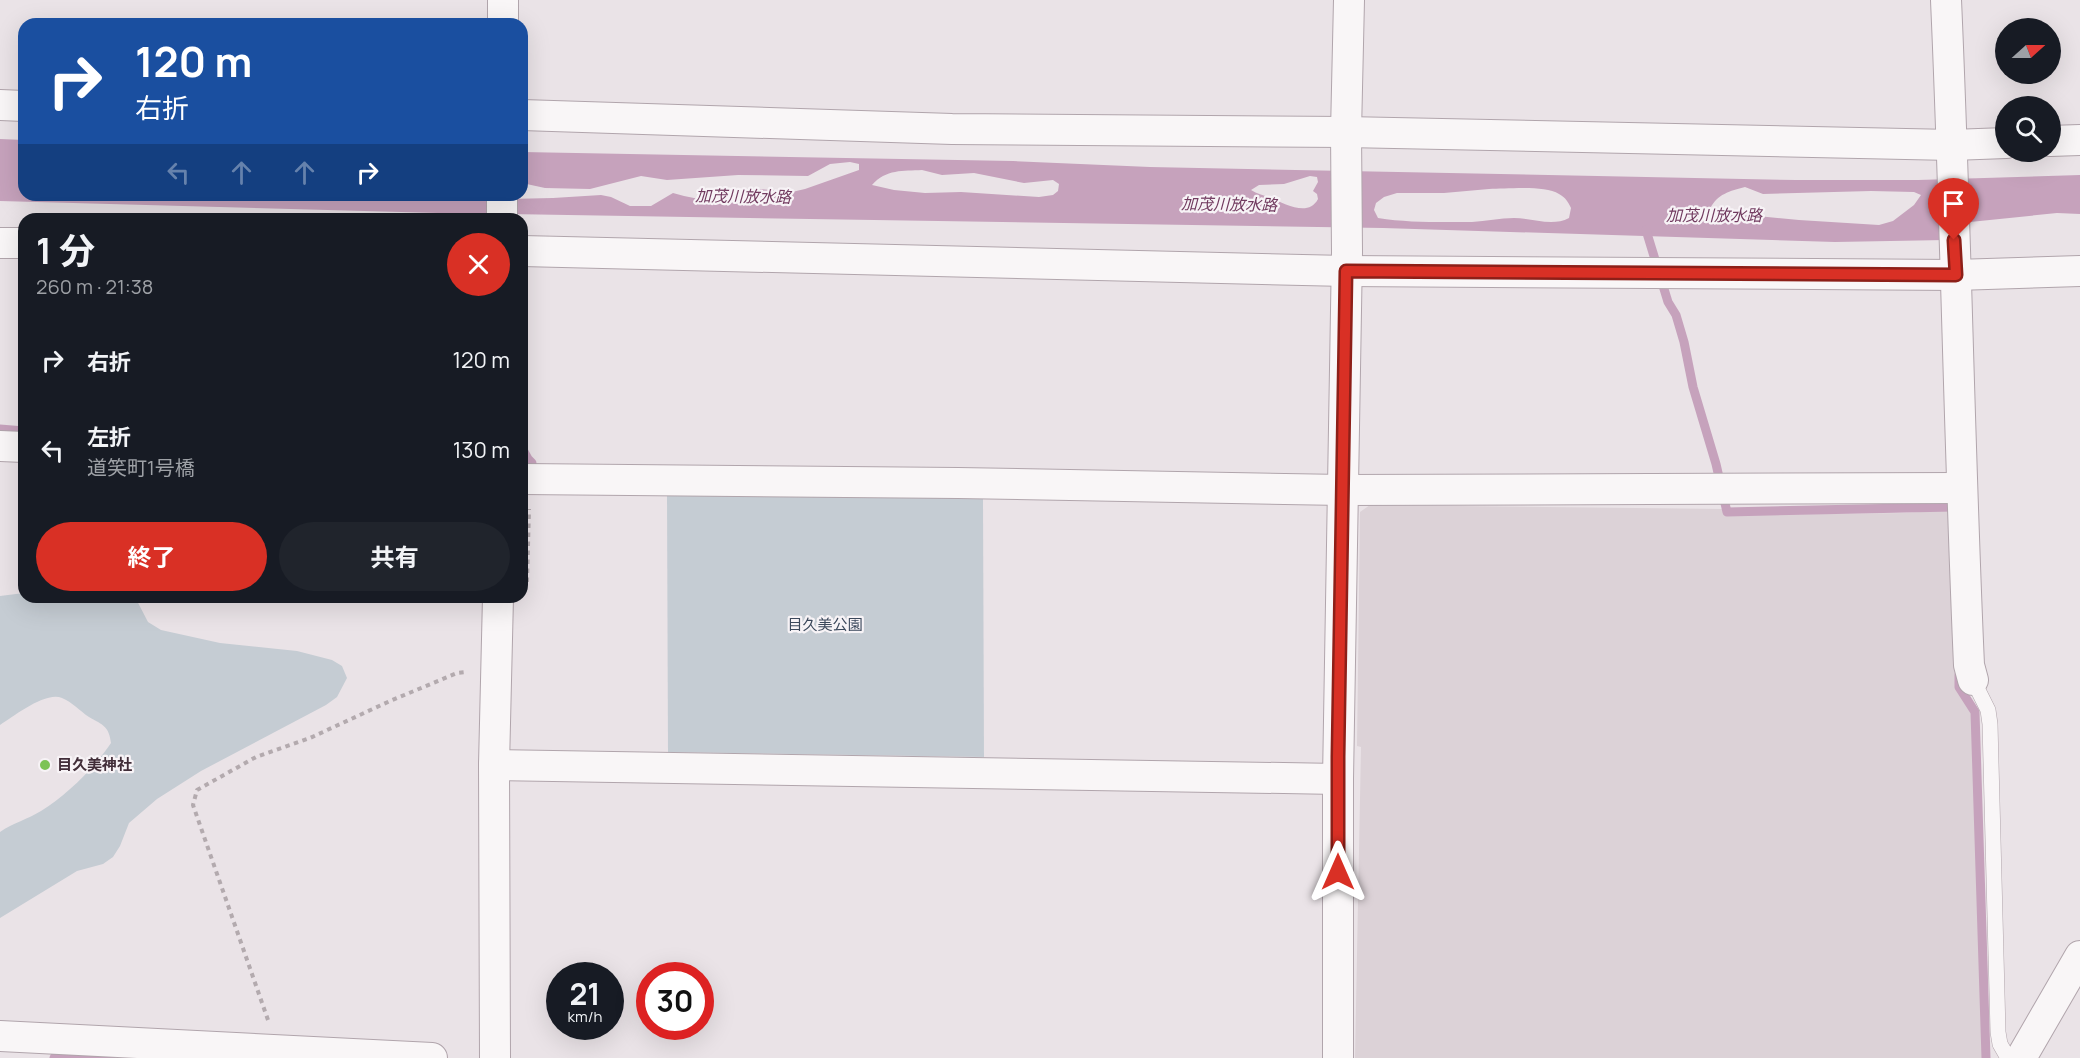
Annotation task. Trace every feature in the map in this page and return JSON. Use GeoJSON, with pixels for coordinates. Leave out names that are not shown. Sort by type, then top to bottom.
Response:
{"type":"FeatureCollection","features":[{"type":"Feature","properties":{"kind":"street"},"geometry":{"type":"LineString","coordinates":[[503,18],[504,0]]}},
{"type":"Feature","properties":{"kind":"street"},"geometry":{"type":"LineString","coordinates":[[1338,1058],[1338,779],[1349,0]]}},
{"type":"Feature","properties":{"kind":"street"},"geometry":{"type":"LineString","coordinates":[[1946,0],[1961,488],[1969,665],[1973,680]]}},
{"type":"Feature","properties":{"kind":"street"},"geometry":{"type":"LineString","coordinates":[[0,105],[18,106]]}},
{"type":"Feature","properties":{"kind":"street"},"geometry":{"type":"LineString","coordinates":[[528,115],[1346,145],[1952,151],[1995,145]]}},
{"type":"Feature","properties":{"kind":"street"},"geometry":{"type":"LineString","coordinates":[[2061,141],[2080,140]]}},
{"type":"Feature","properties":{"kind":"street"},"geometry":{"type":"LineString","coordinates":[[0,243],[18,243]]}},
{"type":"Feature","properties":{"kind":"street"},"geometry":{"type":"LineString","coordinates":[[528,251],[2080,271]]}},
{"type":"Feature","properties":{"kind":"street"},"geometry":{"type":"LineString","coordinates":[[0,446],[18,447]]}},
{"type":"Feature","properties":{"kind":"street"},"geometry":{"type":"LineString","coordinates":[[528,479],[958,483],[1343,490],[1961,488]]}},
{"type":"Feature","properties":{"kind":"street"},"geometry":{"type":"LineString","coordinates":[[495,1058],[494,765],[498,603]]}},
{"type":"Feature","properties":{"kind":"street"},"geometry":{"type":"LineString","coordinates":[[494,765],[1338,779]]}},
{"type":"Feature","properties":{"kind":"street"},"geometry":{"type":"LineString","coordinates":[[2020,1058],[2080,956]]}},
{"type":"Feature","properties":{"kind":"street"},"geometry":{"type":"LineString","coordinates":[[16,1044],[432,1058]]}},
{"type":"Feature","properties":{"kind":"lane"},"geometry":{"type":"LineString","coordinates":[[1973,680],[1988,710],[1990,724],[1997,1021],[2000,1044],[2008,1058]]}},
{"type":"Feature","properties":{"kind":"path"},"geometry":{"type":"LineString","coordinates":[[269,1023],[193,805],[197,790],[256,757],[310,738],[457,673],[467,672]]}},
{"type":"Feature","properties":{"kind":"shaded area"},"geometry":{"type":"Polygon","coordinates":[[[1370,505],[1725,509],[1726,515],[1905,513],[1950,510],[1957,688],[1973,712],[1984,1058],[1355,1058],[1361,747],[1357,746],[1360,512],[1370,505]]]}},
{"type":"Feature","properties":{"kind":"green space","name":"目久美公園"},"geometry":{"type":"Polygon","coordinates":[[[667,494],[983,498],[984,757],[668,752],[667,494]]]}},
{"type":"Feature","properties":{"kind":"green space"},"geometry":{"type":"Polygon","coordinates":[[[18,594],[18,603],[138,603],[148,622],[161,630],[220,643],[297,651],[332,660],[342,666],[347,678],[337,697],[326,705],[201,771],[157,799],[129,823],[120,846],[113,857],[103,864],[77,871],[0,918],[0,832],[41,811],[61,797],[88,771],[111,743],[109,733],[104,727],[62,698],[55,697],[39,701],[0,725],[0,596],[18,594]]]}},
{"type":"Feature","properties":{"kind":"water","name":"加茂川放水路"},"geometry":{"type":"Polygon","coordinates":[[[0,139],[18,140],[18,201],[528,201],[528,199],[601,195],[630,206],[651,206],[673,193],[713,201],[782,205],[785,201],[783,199],[756,196],[756,192],[760,189],[792,192],[859,170],[859,164],[850,162],[830,164],[808,176],[738,175],[667,180],[641,176],[590,189],[545,188],[528,184],[528,152],[1796,180],[1918,180],[2080,175],[2080,214],[2057,213],[1970,222],[1945,240],[1835,242],[1383,228],[438,213],[0,201],[0,139]],[[922,170],[889,173],[872,185],[925,193],[961,192],[1039,197],[1053,195],[1058,191],[1059,184],[1053,180],[1024,183],[974,173],[942,175],[922,170]],[[1310,176],[1284,184],[1259,185],[1251,190],[1288,205],[1308,208],[1318,199],[1317,194],[1313,191],[1318,182],[1317,177],[1310,176]],[[1745,187],[1720,197],[1710,209],[1717,212],[1799,220],[1879,225],[1893,221],[1914,205],[1921,195],[1914,192],[1871,191],[1763,194],[1745,187]],[[1525,188],[1444,193],[1397,193],[1384,197],[1376,203],[1374,210],[1378,218],[1425,222],[1472,222],[1514,218],[1556,222],[1569,218],[1571,208],[1566,200],[1552,191],[1525,188]]]}},
{"type":"Feature","properties":{"kind":"waterway"},"geometry":{"type":"LineString","coordinates":[[1646,230],[1668,302],[1676,315],[1684,342],[1693,387],[1716,464],[1727,512],[1953,507]]}},
{"type":"Feature","properties":{"kind":"waterway"},"geometry":{"type":"LineString","coordinates":[[0,429],[18,430]]}},
{"type":"Feature","properties":{"kind":"waterway"},"geometry":{"type":"LineString","coordinates":[[528,459],[532,463]]}},
{"type":"Feature","properties":{"kind":"waterway"},"geometry":{"type":"LineString","coordinates":[[1959,675],[1959,687],[1975,712],[1986,1058]]}},
{"type":"Feature","properties":{"kind":"waterway"},"geometry":{"type":"LineString","coordinates":[[54,1058],[56,1054],[111,1058]]}},
{"type":"Feature","properties":{"kind":"place","name":"目久美神社"},"geometry":{"type":"Point","coordinates":[45,765]}},
{"type":"Feature","properties":{"kind":"route"},"geometry":{"type":"LineString","coordinates":[[1338,872],[1346,271],[1956,275],[1954,240]]}}]}
